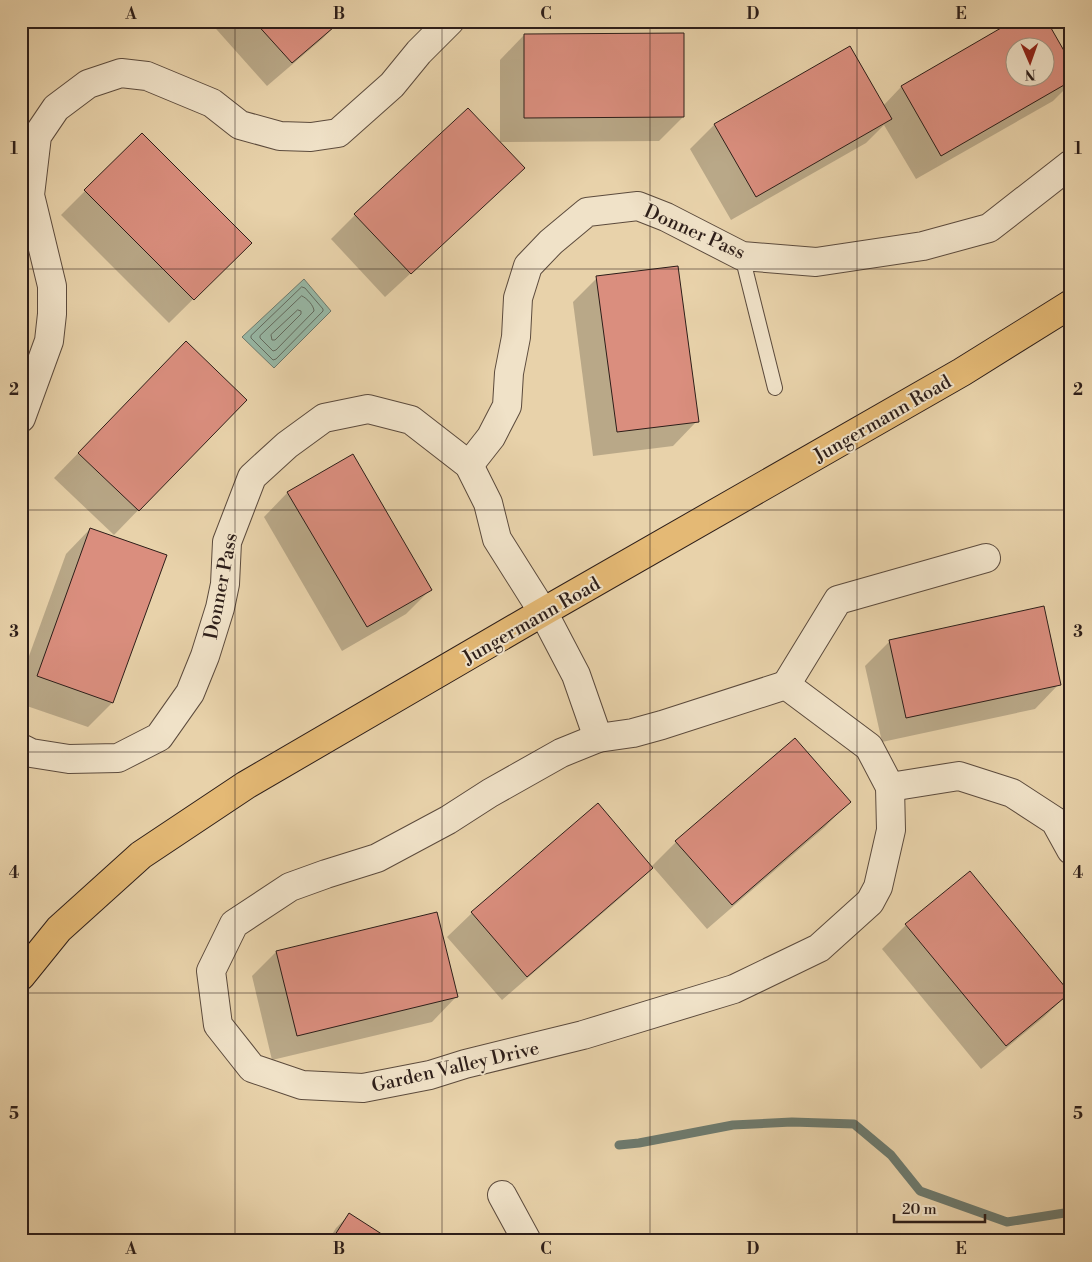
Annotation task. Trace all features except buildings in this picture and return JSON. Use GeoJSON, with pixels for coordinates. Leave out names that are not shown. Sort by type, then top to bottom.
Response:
{"type":"FeatureCollection","features":[{"type":"Feature","properties":{"kind":"main road","name":"Jungermann Road"},"geometry":{"type":"LineString","coordinates":[[21,976],[59,929],[141,855],[246,785],[962,372],[1071,304]]}},
{"type":"Feature","properties":{"kind":"street"},"geometry":{"type":"LineString","coordinates":[[21,418],[49,341],[52,314],[52,286],[30,196],[37,136],[56,108],[88,84],[121,73],[147,76],[212,103],[240,125],[280,136],[311,137],[338,133],[392,85],[419,52],[450,21]]}},
{"type":"Feature","properties":{"kind":"street","name":"Donner Pass"},"geometry":{"type":"LineString","coordinates":[[469,465],[491,437],[507,406],[509,374],[516,337],[518,298],[528,266],[551,242],[588,212],[638,206],[666,217],[742,256],[816,262],[923,246],[989,228],[1071,164]]}},
{"type":"Feature","properties":{"kind":"street","name":"Donner Pass"},"geometry":{"type":"LineString","coordinates":[[21,748],[31,753],[69,759],[118,758],[159,737],[190,693],[206,656],[225,584],[226,542],[252,477],[287,445],[324,418],[368,409],[411,420],[469,465],[488,503],[497,539],[543,612]]}},
{"type":"Feature","properties":{"kind":"street"},"geometry":{"type":"LineString","coordinates":[[786,684],[838,600],[986,558]]}},
{"type":"Feature","properties":{"kind":"street"},"geometry":{"type":"LineString","coordinates":[[543,612],[576,675],[598,738]]}},
{"type":"Feature","properties":{"kind":"street","name":"Garden Valley Drive"},"geometry":{"type":"LineString","coordinates":[[786,684],[869,747],[890,787],[891,830],[878,887],[870,902],[819,948],[734,989],[583,1035],[465,1064],[430,1075],[363,1088],[302,1085],[252,1068],[218,1025],[211,971],[234,924],[290,887],[377,858],[448,820],[497,789],[561,753],[598,738],[633,733],[662,725],[786,684]]}},
{"type":"Feature","properties":{"kind":"street"},"geometry":{"type":"LineString","coordinates":[[890,787],[958,776],[1012,793],[1055,820],[1071,850]]}},
{"type":"Feature","properties":{"kind":"street"},"geometry":{"type":"LineString","coordinates":[[502,1195],[527,1241]]}},
{"type":"Feature","properties":{"kind":"lane"},"geometry":{"type":"LineString","coordinates":[[742,256],[776,388]]}},
{"type":"Feature","properties":{"kind":"water"},"geometry":{"type":"Polygon","coordinates":[[[304,279],[331,311],[274,368],[242,337],[304,279]]]}},
{"type":"Feature","properties":{"kind":"waterway"},"geometry":{"type":"LineString","coordinates":[[619,1145],[733,1125],[792,1122],[854,1124],[891,1155],[920,1191],[1007,1222],[1071,1212]]}}]}
